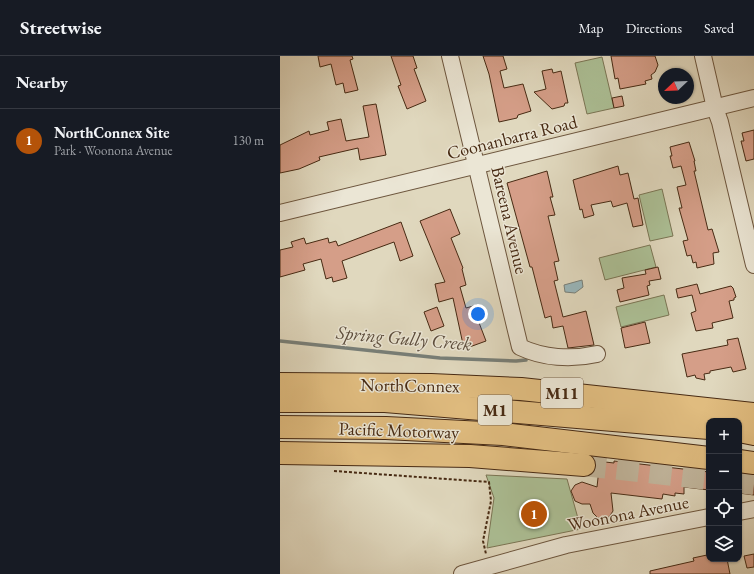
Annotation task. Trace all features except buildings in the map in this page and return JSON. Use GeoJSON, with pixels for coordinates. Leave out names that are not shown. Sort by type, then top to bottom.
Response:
{"type":"FeatureCollection","features":[{"type":"Feature","properties":{"kind":"highway","name":"NorthConnex"},"geometry":{"type":"LineString","coordinates":[[280,384],[431,384],[521,389],[754,414]]}},
{"type":"Feature","properties":{"kind":"highway","name":"Pacific Motorway"},"geometry":{"type":"LineString","coordinates":[[280,401],[385,401],[706,428]]}},
{"type":"Feature","properties":{"kind":"highway","name":"Pacific Motorway"},"geometry":{"type":"LineString","coordinates":[[280,427],[386,428],[503,434],[706,458]]}},
{"type":"Feature","properties":{"kind":"highway"},"geometry":{"type":"LineString","coordinates":[[742,432],[754,434]]}},
{"type":"Feature","properties":{"kind":"highway"},"geometry":{"type":"LineString","coordinates":[[280,453],[470,456],[584,465]]}},
{"type":"Feature","properties":{"kind":"highway"},"geometry":{"type":"LineString","coordinates":[[742,461],[754,463]]}},
{"type":"Feature","properties":{"kind":"street","name":"Bareena Avenue"},"geometry":{"type":"LineString","coordinates":[[450,56],[520,347],[536,354],[580,358],[597,354]]}},
{"type":"Feature","properties":{"kind":"street"},"geometry":{"type":"LineString","coordinates":[[703,56],[754,265]]}},
{"type":"Feature","properties":{"kind":"street","name":"Coonanbarra Road"},"geometry":{"type":"LineString","coordinates":[[280,213],[754,98]]}},
{"type":"Feature","properties":{"kind":"street"},"geometry":{"type":"LineString","coordinates":[[742,512],[754,510]]}},
{"type":"Feature","properties":{"kind":"street","name":"Woonona Avenue"},"geometry":{"type":"LineString","coordinates":[[462,574],[489,567],[506,569],[566,545],[706,518]]}},
{"type":"Feature","properties":{"kind":"path"},"geometry":{"type":"LineString","coordinates":[[326,471],[490,482],[491,501],[483,541],[489,567]]}},
{"type":"Feature","properties":{"kind":"green space"},"geometry":{"type":"Polygon","coordinates":[[[602,57],[614,108],[587,114],[575,63],[602,57]]]}},
{"type":"Feature","properties":{"kind":"green space"},"geometry":{"type":"Polygon","coordinates":[[[662,189],[673,236],[650,241],[639,195],[662,189]]]}},
{"type":"Feature","properties":{"kind":"green space"},"geometry":{"type":"Polygon","coordinates":[[[650,245],[656,267],[605,280],[599,258],[650,245]]]}},
{"type":"Feature","properties":{"kind":"green space"},"geometry":{"type":"Polygon","coordinates":[[[664,295],[669,315],[621,327],[616,307],[664,295]]]}},
{"type":"Feature","properties":{"kind":"green space"},"geometry":{"type":"Polygon","coordinates":[[[486,475],[567,479],[581,529],[487,548],[494,498],[486,475]]]}},
{"type":"Feature","properties":{"kind":"water"},"geometry":{"type":"Polygon","coordinates":[[[582,280],[583,287],[575,293],[565,292],[564,285],[582,280]]]}},
{"type":"Feature","properties":{"kind":"waterway","name":"Spring Gully Creek"},"geometry":{"type":"LineString","coordinates":[[280,341],[440,358],[516,361],[526,360]]}},
{"type":"Feature","properties":{"kind":"tunnel"},"geometry":{"type":"LineString","coordinates":[[584,465],[706,479]]}},
{"type":"Feature","properties":{"kind":"tunnel"},"geometry":{"type":"LineString","coordinates":[[742,482],[754,484]]}},
{"type":"Feature","properties":{"kind":"place","name":"NorthConnex Site"},"geometry":{"type":"Point","coordinates":[534,514]}}]}
